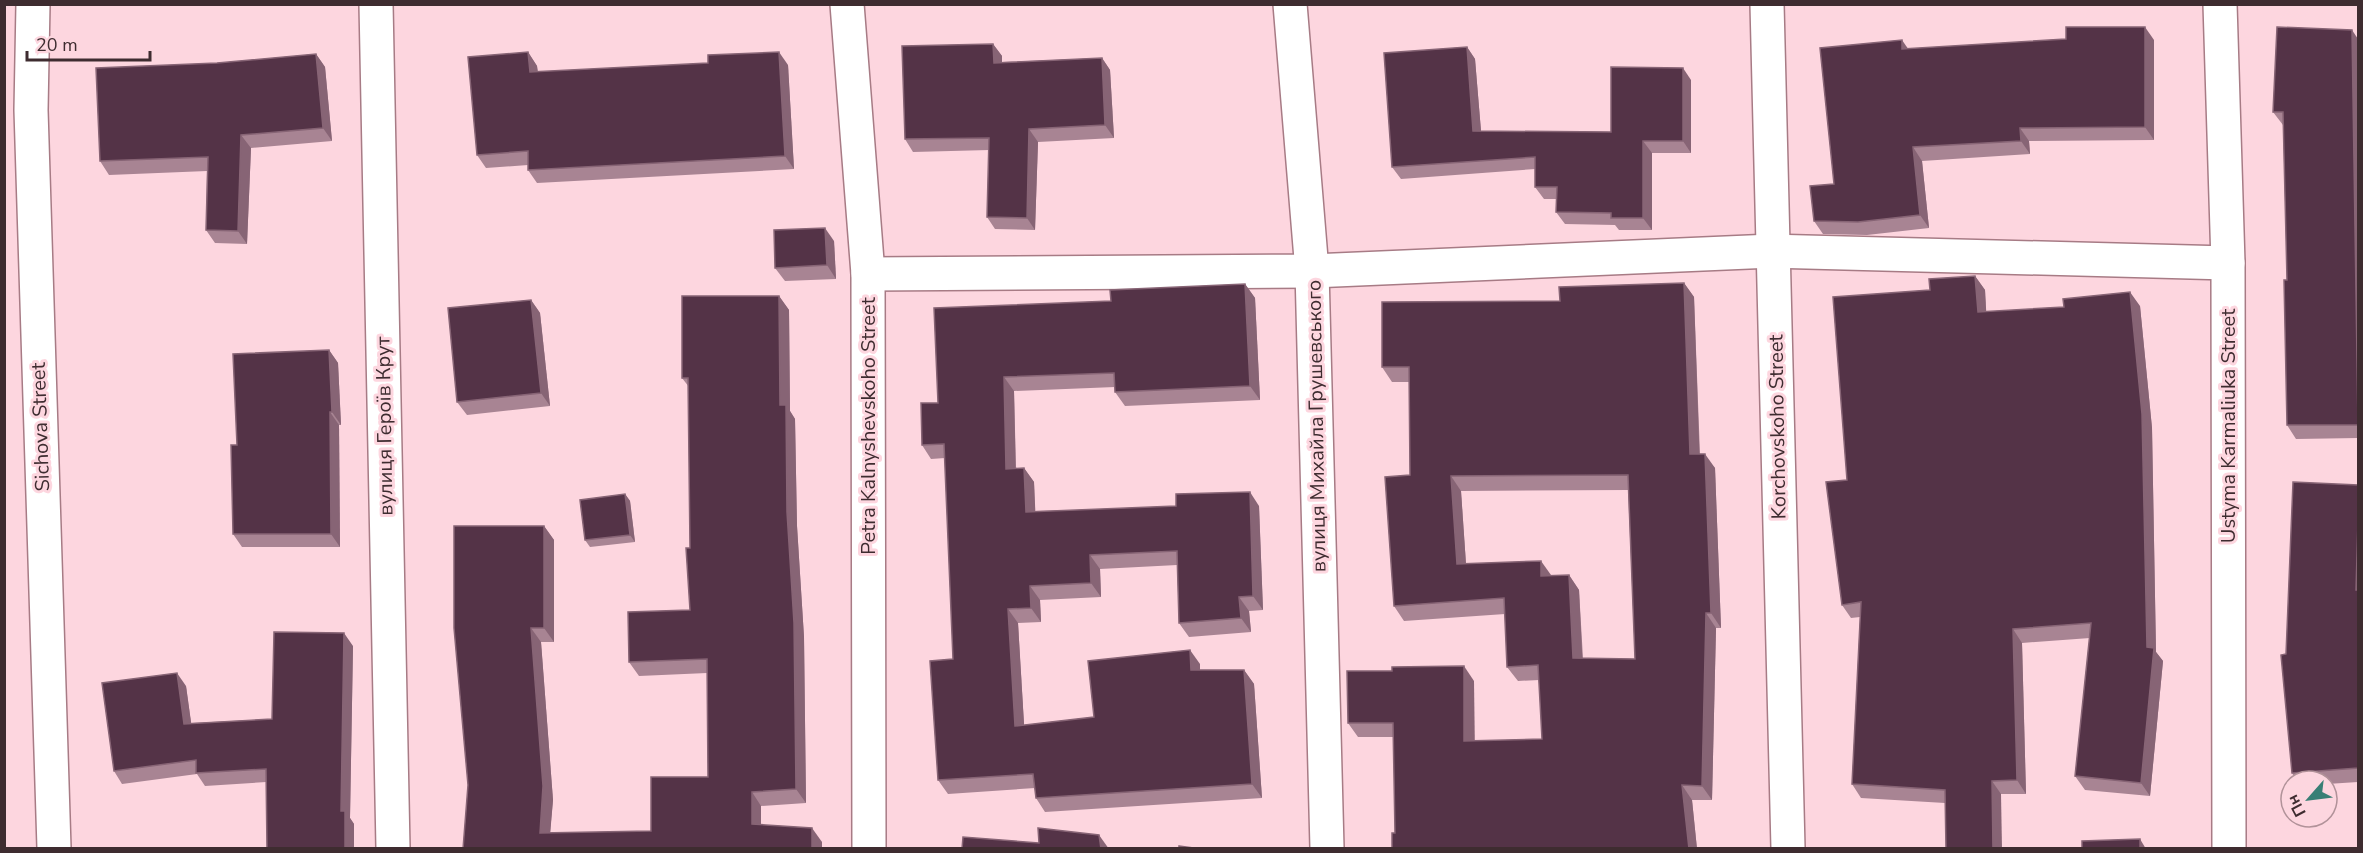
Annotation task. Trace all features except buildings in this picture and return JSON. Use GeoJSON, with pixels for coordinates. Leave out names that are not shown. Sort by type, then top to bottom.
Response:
{"type":"FeatureCollection","features":[{"type":"Feature","properties":{"kind":"street","name":"Sichova Street"},"geometry":{"type":"LineString","coordinates":[[33,4],[31,122],[54,849]]}},
{"type":"Feature","properties":{"kind":"street","name":"вулиця Героїв Крут"},"geometry":{"type":"LineString","coordinates":[[376,4],[393,849]]}},
{"type":"Feature","properties":{"kind":"street","name":"Petra Kalnyshevskoho Street"},"geometry":{"type":"LineString","coordinates":[[847,4],[868,274],[869,849]]}},
{"type":"Feature","properties":{"kind":"street","name":"вулиця Михайла Грушевського"},"geometry":{"type":"LineString","coordinates":[[1290,4],[1312,270],[1327,849]]}},
{"type":"Feature","properties":{"kind":"street","name":"Korchovskoho Street"},"geometry":{"type":"LineString","coordinates":[[1767,4],[1788,849]]}},
{"type":"Feature","properties":{"kind":"street","name":"Ustyma Karmaliuka Street"},"geometry":{"type":"LineString","coordinates":[[2220,4],[2228,263],[2229,849]]}},
{"type":"Feature","properties":{"kind":"street"},"geometry":{"type":"LineString","coordinates":[[868,274],[1312,270],[1772,251],[2228,263]]}}]}
